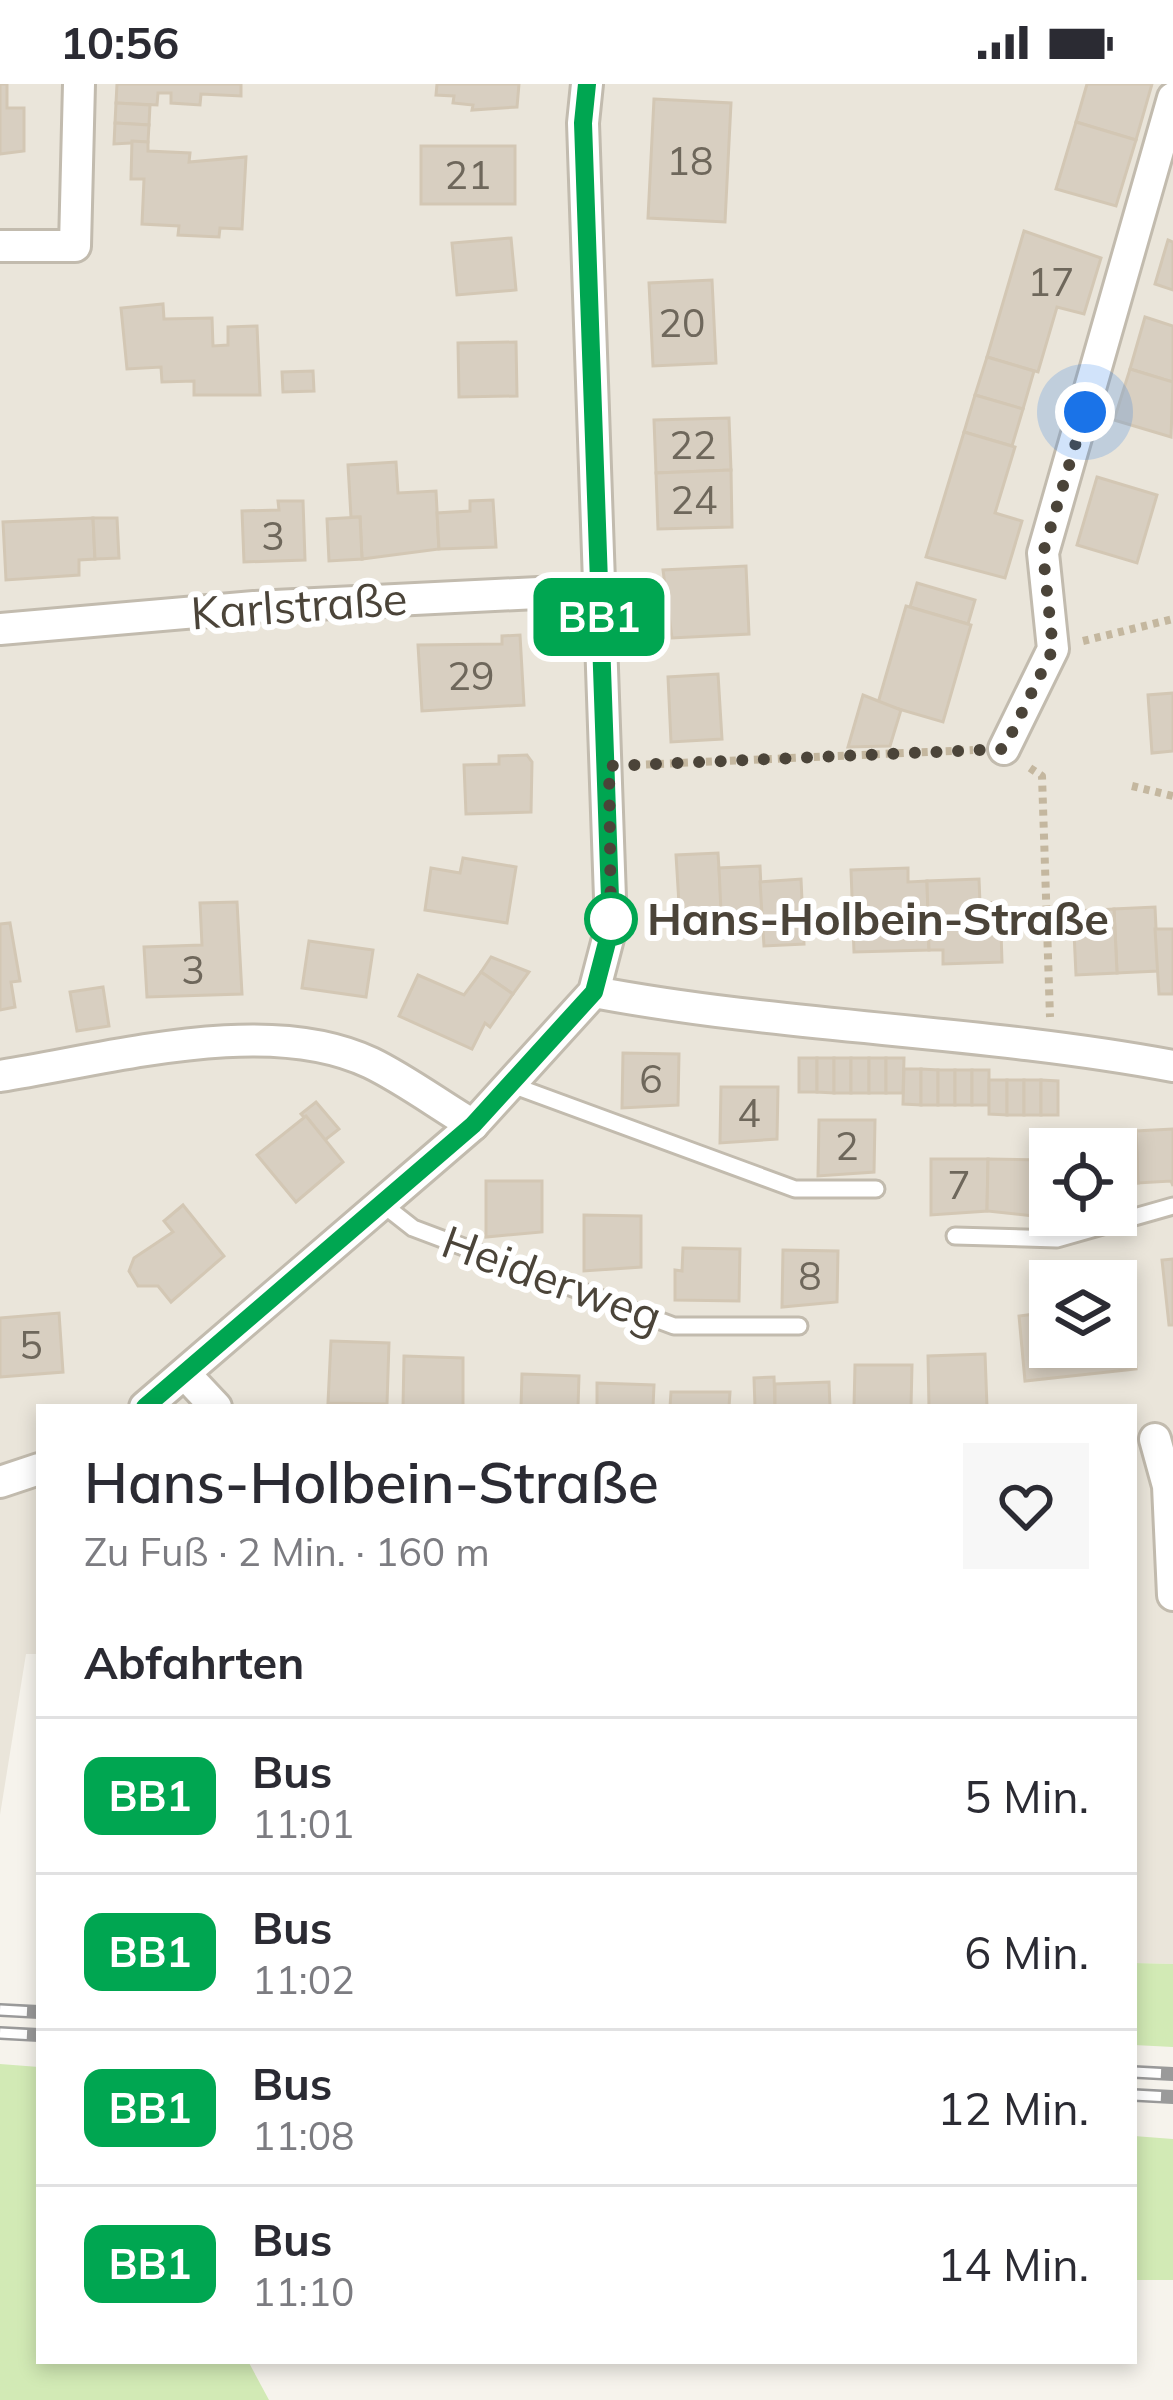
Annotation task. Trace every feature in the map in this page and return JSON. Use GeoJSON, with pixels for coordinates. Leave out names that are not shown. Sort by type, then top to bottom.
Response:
{"type":"FeatureCollection","features":[{"type":"Feature","properties":{"kind":"street"},"geometry":{"type":"LineString","coordinates":[[0,247],[74,245],[79,84]]}},
{"type":"Feature","properties":{"kind":"street"},"geometry":{"type":"LineString","coordinates":[[587,84],[583,123],[598,590],[609,766],[611,927],[594,992],[819,1023],[1051,1043],[1173,1066]]}},
{"type":"Feature","properties":{"kind":"street"},"geometry":{"type":"LineString","coordinates":[[1004,749],[1053,649],[1043,553],[1173,98]]}},
{"type":"Feature","properties":{"kind":"street","name":"Karlstraße"},"geometry":{"type":"LineString","coordinates":[[0,629],[254,607],[598,590]]}},
{"type":"Feature","properties":{"kind":"street","name":"Heiderweg"},"geometry":{"type":"LineString","coordinates":[[149,1404],[386,1206],[512,1085],[594,992]]}},
{"type":"Feature","properties":{"kind":"street"},"geometry":{"type":"LineString","coordinates":[[0,1076],[202,1045],[288,1038],[369,1061],[473,1125]]}},
{"type":"Feature","properties":{"kind":"street"},"geometry":{"type":"LineString","coordinates":[[185,1374],[213,1404]]}},
{"type":"Feature","properties":{"kind":"street"},"geometry":{"type":"LineString","coordinates":[[1154,1438],[1168,1486],[1173,1595]]}},
{"type":"Feature","properties":{"kind":"street"},"geometry":{"type":"LineString","coordinates":[[0,1482],[36,1470]]}},
{"type":"Feature","properties":{"kind":"lane"},"geometry":{"type":"LineString","coordinates":[[512,1085],[796,1190],[876,1189]]}},
{"type":"Feature","properties":{"kind":"lane","name":"Heiderweg"},"geometry":{"type":"LineString","coordinates":[[386,1206],[413,1228],[674,1326],[799,1326]]}},
{"type":"Feature","properties":{"kind":"lane"},"geometry":{"type":"LineString","coordinates":[[955,1237],[1057,1239],[1173,1206]]}},
{"type":"Feature","properties":{"kind":"path"},"geometry":{"type":"LineString","coordinates":[[1053,649],[1173,619]]}},
{"type":"Feature","properties":{"kind":"path"},"geometry":{"type":"LineString","coordinates":[[609,766],[1004,749],[1042,776],[1051,1043]]}},
{"type":"Feature","properties":{"kind":"path"},"geometry":{"type":"LineString","coordinates":[[1132,786],[1173,796]]}},
{"type":"Feature","properties":{"kind":"shaded area"},"geometry":{"type":"Polygon","coordinates":[[[0,84],[1173,84],[1173,1964],[1137,1963],[1137,1404],[36,1404],[36,1654],[26,1654],[0,1815],[0,84]]]}},
{"type":"Feature","properties":{"kind":"green space"},"geometry":{"type":"Polygon","coordinates":[[[1137,1963],[1173,1964],[1173,2047],[1137,2045],[1137,1963]]]}},
{"type":"Feature","properties":{"kind":"green space"},"geometry":{"type":"Polygon","coordinates":[[[0,2064],[36,2067],[36,2364],[250,2364],[269,2400],[0,2400],[0,2064]]]}},
{"type":"Feature","properties":{"kind":"green space"},"geometry":{"type":"Polygon","coordinates":[[[1137,2136],[1173,2139],[1173,2280],[1137,2280],[1137,2136]]]}},
{"type":"Feature","properties":{"kind":"building"},"geometry":{"type":"Polygon","coordinates":[[[0,84],[7,84],[7,108],[24,108],[24,151],[0,154],[0,84]]]}},
{"type":"Feature","properties":{"kind":"building"},"geometry":{"type":"Polygon","coordinates":[[[117,84],[241,84],[241,96],[201,94],[200,105],[171,103],[171,93],[158,93],[157,105],[116,103],[117,84]]]}},
{"type":"Feature","properties":{"kind":"building"},"geometry":{"type":"Polygon","coordinates":[[[437,84],[519,84],[517,107],[472,110],[473,105],[453,103],[454,96],[436,95],[437,84]]]}},
{"type":"Feature","properties":{"kind":"building"},"geometry":{"type":"Polygon","coordinates":[[[1087,84],[1152,84],[1136,140],[1076,122],[1087,84]]]}},
{"type":"Feature","properties":{"kind":"building"},"geometry":{"type":"Polygon","coordinates":[[[654,99],[731,103],[725,222],[648,218],[654,99]]]}},
{"type":"Feature","properties":{"kind":"building"},"geometry":{"type":"Polygon","coordinates":[[[116,103],[150,105],[149,125],[115,123],[116,103]]]}},
{"type":"Feature","properties":{"kind":"building"},"geometry":{"type":"Polygon","coordinates":[[[1076,122],[1136,140],[1116,206],[1056,189],[1076,122]]]}},
{"type":"Feature","properties":{"kind":"building"},"geometry":{"type":"Polygon","coordinates":[[[115,123],[149,125],[148,142],[114,144],[115,123]]]}},
{"type":"Feature","properties":{"kind":"building"},"geometry":{"type":"Polygon","coordinates":[[[132,141],[148,142],[148,151],[190,153],[189,162],[246,157],[242,229],[220,228],[219,237],[178,235],[179,226],[142,224],[144,179],[131,179],[132,141]]]}},
{"type":"Feature","properties":{"kind":"building"},"geometry":{"type":"Polygon","coordinates":[[[421,146],[515,146],[515,204],[421,204],[421,146]]]}},
{"type":"Feature","properties":{"kind":"building"},"geometry":{"type":"Polygon","coordinates":[[[1024,231],[1101,258],[1084,314],[1057,307],[1038,372],[987,357],[1024,231]]]}},
{"type":"Feature","properties":{"kind":"building"},"geometry":{"type":"Polygon","coordinates":[[[511,238],[516,290],[457,295],[452,243],[511,238]]]}},
{"type":"Feature","properties":{"kind":"building"},"geometry":{"type":"Polygon","coordinates":[[[1168,240],[1173,242],[1173,290],[1155,284],[1168,240]]]}},
{"type":"Feature","properties":{"kind":"building"},"geometry":{"type":"Polygon","coordinates":[[[712,280],[716,363],[653,366],[649,283],[712,280]]]}},
{"type":"Feature","properties":{"kind":"building"},"geometry":{"type":"Polygon","coordinates":[[[163,304],[164,319],[212,318],[213,346],[228,345],[228,327],[257,326],[260,395],[194,395],[194,381],[162,382],[161,367],[127,369],[121,308],[163,304]]]}},
{"type":"Feature","properties":{"kind":"building"},"geometry":{"type":"Polygon","coordinates":[[[1145,317],[1173,326],[1173,382],[1130,369],[1145,317]]]}},
{"type":"Feature","properties":{"kind":"building"},"geometry":{"type":"Polygon","coordinates":[[[516,342],[517,396],[459,397],[458,343],[516,342]]]}},
{"type":"Feature","properties":{"kind":"building"},"geometry":{"type":"Polygon","coordinates":[[[987,357],[1034,371],[1023,409],[975,395],[987,357]]]}},
{"type":"Feature","properties":{"kind":"building"},"geometry":{"type":"Polygon","coordinates":[[[1130,369],[1173,382],[1171,437],[1114,420],[1130,369]]]}},
{"type":"Feature","properties":{"kind":"building"},"geometry":{"type":"Polygon","coordinates":[[[313,371],[314,391],[283,392],[282,372],[313,371]]]}},
{"type":"Feature","properties":{"kind":"building"},"geometry":{"type":"Polygon","coordinates":[[[975,395],[1023,409],[1012,446],[964,432],[975,395]]]}},
{"type":"Feature","properties":{"kind":"building"},"geometry":{"type":"Polygon","coordinates":[[[729,418],[731,470],[656,473],[654,420],[729,418]]]}},
{"type":"Feature","properties":{"kind":"building"},"geometry":{"type":"Polygon","coordinates":[[[964,432],[1015,447],[995,513],[1022,521],[1005,578],[926,557],[964,432]]]}},
{"type":"Feature","properties":{"kind":"building"},"geometry":{"type":"Polygon","coordinates":[[[396,462],[398,493],[436,491],[439,549],[362,559],[360,517],[351,517],[348,465],[396,462]]]}},
{"type":"Feature","properties":{"kind":"building"},"geometry":{"type":"Polygon","coordinates":[[[731,470],[732,527],[658,529],[656,473],[731,470]]]}},
{"type":"Feature","properties":{"kind":"building"},"geometry":{"type":"Polygon","coordinates":[[[1097,477],[1157,495],[1137,563],[1077,545],[1097,477]]]}},
{"type":"Feature","properties":{"kind":"building"},"geometry":{"type":"Polygon","coordinates":[[[493,500],[496,547],[439,549],[437,513],[470,511],[470,501],[493,500]]]}},
{"type":"Feature","properties":{"kind":"building"},"geometry":{"type":"Polygon","coordinates":[[[278,501],[303,501],[305,560],[244,562],[242,511],[279,510],[278,501]]]}},
{"type":"Feature","properties":{"kind":"building"},"geometry":{"type":"Polygon","coordinates":[[[360,517],[362,559],[329,561],[327,519],[360,517]]]}},
{"type":"Feature","properties":{"kind":"building"},"geometry":{"type":"Polygon","coordinates":[[[93,518],[95,559],[79,560],[79,575],[6,580],[3,522],[93,518]]]}},
{"type":"Feature","properties":{"kind":"building"},"geometry":{"type":"Polygon","coordinates":[[[93,518],[117,518],[119,558],[95,559],[93,518]]]}},
{"type":"Feature","properties":{"kind":"building"},"geometry":{"type":"Polygon","coordinates":[[[746,566],[749,634],[672,638],[663,570],[746,566]]]}},
{"type":"Feature","properties":{"kind":"building"},"geometry":{"type":"Polygon","coordinates":[[[917,583],[975,600],[968,624],[910,607],[917,583]]]}},
{"type":"Feature","properties":{"kind":"building"},"geometry":{"type":"Polygon","coordinates":[[[906,606],[971,625],[943,722],[878,703],[906,606]]]}},
{"type":"Feature","properties":{"kind":"building"},"geometry":{"type":"Polygon","coordinates":[[[520,635],[524,705],[422,711],[418,645],[502,644],[502,636],[520,635]]]}},
{"type":"Feature","properties":{"kind":"building"},"geometry":{"type":"Polygon","coordinates":[[[718,674],[722,739],[671,742],[668,677],[718,674]]]}},
{"type":"Feature","properties":{"kind":"building"},"geometry":{"type":"Polygon","coordinates":[[[1173,693],[1173,751],[1152,753],[1148,695],[1173,693]]]}},
{"type":"Feature","properties":{"kind":"building"},"geometry":{"type":"Polygon","coordinates":[[[863,695],[901,710],[890,746],[848,747],[863,695]]]}},
{"type":"Feature","properties":{"kind":"building"},"geometry":{"type":"Polygon","coordinates":[[[527,755],[532,762],[531,812],[466,814],[464,765],[499,764],[499,756],[527,755]]]}},
{"type":"Feature","properties":{"kind":"building"},"geometry":{"type":"Polygon","coordinates":[[[718,853],[722,917],[680,920],[676,855],[718,853]]]}},
{"type":"Feature","properties":{"kind":"building"},"geometry":{"type":"Polygon","coordinates":[[[463,858],[516,867],[507,923],[425,910],[431,868],[460,873],[463,858]]]}},
{"type":"Feature","properties":{"kind":"building"},"geometry":{"type":"Polygon","coordinates":[[[760,866],[763,931],[722,933],[719,868],[760,866]]]}},
{"type":"Feature","properties":{"kind":"building"},"geometry":{"type":"Polygon","coordinates":[[[908,868],[908,882],[927,881],[929,950],[854,952],[851,870],[908,868]]]}},
{"type":"Feature","properties":{"kind":"building"},"geometry":{"type":"Polygon","coordinates":[[[801,879],[804,944],[764,946],[760,882],[801,879]]]}},
{"type":"Feature","properties":{"kind":"building"},"geometry":{"type":"Polygon","coordinates":[[[979,879],[980,903],[1000,902],[1002,962],[943,964],[943,950],[929,950],[927,881],[979,879]]]}},
{"type":"Feature","properties":{"kind":"building"},"geometry":{"type":"Polygon","coordinates":[[[237,902],[242,994],[147,997],[144,947],[202,945],[200,903],[237,902]]]}},
{"type":"Feature","properties":{"kind":"building"},"geometry":{"type":"Polygon","coordinates":[[[1155,907],[1158,971],[1117,973],[1114,909],[1155,907]]]}},
{"type":"Feature","properties":{"kind":"building"},"geometry":{"type":"Polygon","coordinates":[[[1114,909],[1117,973],[1076,975],[1073,911],[1114,909]]]}},
{"type":"Feature","properties":{"kind":"building"},"geometry":{"type":"Polygon","coordinates":[[[10,923],[20,981],[11,982],[15,1007],[0,1010],[0,924],[10,923]]]}},
{"type":"Feature","properties":{"kind":"building"},"geometry":{"type":"Polygon","coordinates":[[[1155,929],[1173,929],[1173,994],[1159,994],[1155,929]]]}},
{"type":"Feature","properties":{"kind":"building"},"geometry":{"type":"Polygon","coordinates":[[[309,941],[373,950],[366,997],[302,988],[309,941]]]}},
{"type":"Feature","properties":{"kind":"building"},"geometry":{"type":"Polygon","coordinates":[[[491,957],[529,972],[513,994],[481,972],[491,957]]]}},
{"type":"Feature","properties":{"kind":"building"},"geometry":{"type":"Polygon","coordinates":[[[481,972],[513,994],[490,1027],[485,1023],[472,1049],[399,1016],[418,975],[464,995],[481,972]]]}},
{"type":"Feature","properties":{"kind":"building"},"geometry":{"type":"Polygon","coordinates":[[[103,987],[109,1026],[77,1031],[70,992],[103,987]]]}},
{"type":"Feature","properties":{"kind":"building"},"geometry":{"type":"Polygon","coordinates":[[[623,1053],[679,1054],[678,1105],[622,1108],[623,1053]]]}},
{"type":"Feature","properties":{"kind":"building"},"geometry":{"type":"Polygon","coordinates":[[[799,1058],[817,1058],[817,1092],[799,1092],[799,1058]]]}},
{"type":"Feature","properties":{"kind":"building"},"geometry":{"type":"Polygon","coordinates":[[[817,1058],[834,1058],[834,1093],[817,1092],[817,1058]]]}},
{"type":"Feature","properties":{"kind":"building"},"geometry":{"type":"Polygon","coordinates":[[[834,1058],[851,1058],[851,1093],[834,1093],[834,1058]]]}},
{"type":"Feature","properties":{"kind":"building"},"geometry":{"type":"Polygon","coordinates":[[[851,1058],[869,1058],[869,1093],[851,1093],[851,1058]]]}},
{"type":"Feature","properties":{"kind":"building"},"geometry":{"type":"Polygon","coordinates":[[[869,1058],[886,1058],[886,1093],[869,1093],[869,1058]]]}},
{"type":"Feature","properties":{"kind":"building"},"geometry":{"type":"Polygon","coordinates":[[[886,1058],[904,1058],[903,1093],[886,1093],[886,1058]]]}},
{"type":"Feature","properties":{"kind":"building"},"geometry":{"type":"Polygon","coordinates":[[[904,1069],[921,1069],[921,1105],[903,1104],[904,1069]]]}},
{"type":"Feature","properties":{"kind":"building"},"geometry":{"type":"Polygon","coordinates":[[[921,1069],[938,1070],[938,1105],[921,1105],[921,1069]]]}},
{"type":"Feature","properties":{"kind":"building"},"geometry":{"type":"Polygon","coordinates":[[[938,1070],[955,1070],[955,1105],[938,1105],[938,1070]]]}},
{"type":"Feature","properties":{"kind":"building"},"geometry":{"type":"Polygon","coordinates":[[[955,1070],[972,1070],[972,1105],[955,1105],[955,1070]]]}},
{"type":"Feature","properties":{"kind":"building"},"geometry":{"type":"Polygon","coordinates":[[[972,1070],[989,1070],[989,1105],[972,1105],[972,1070]]]}},
{"type":"Feature","properties":{"kind":"building"},"geometry":{"type":"Polygon","coordinates":[[[989,1080],[1007,1080],[1007,1115],[989,1114],[989,1080]]]}},
{"type":"Feature","properties":{"kind":"building"},"geometry":{"type":"Polygon","coordinates":[[[1007,1080],[1024,1080],[1024,1115],[1007,1115],[1007,1080]]]}},
{"type":"Feature","properties":{"kind":"building"},"geometry":{"type":"Polygon","coordinates":[[[1024,1080],[1041,1080],[1041,1115],[1024,1115],[1024,1080]]]}},
{"type":"Feature","properties":{"kind":"building"},"geometry":{"type":"Polygon","coordinates":[[[1041,1080],[1058,1081],[1058,1115],[1041,1115],[1041,1080]]]}},
{"type":"Feature","properties":{"kind":"building"},"geometry":{"type":"Polygon","coordinates":[[[721,1087],[778,1087],[777,1139],[720,1143],[721,1087]]]}},
{"type":"Feature","properties":{"kind":"building"},"geometry":{"type":"Polygon","coordinates":[[[316,1102],[339,1129],[325,1140],[301,1114],[316,1102]]]}},
{"type":"Feature","properties":{"kind":"building"},"geometry":{"type":"Polygon","coordinates":[[[306,1116],[343,1162],[296,1202],[257,1155],[306,1116]]]}},
{"type":"Feature","properties":{"kind":"building"},"geometry":{"type":"Polygon","coordinates":[[[819,1120],[875,1120],[874,1172],[818,1176],[819,1120]]]}},
{"type":"Feature","properties":{"kind":"building"},"geometry":{"type":"Polygon","coordinates":[[[1173,1129],[1173,1186],[1171,1181],[1138,1183],[1137,1131],[1173,1129]]]}},
{"type":"Feature","properties":{"kind":"building"},"geometry":{"type":"Polygon","coordinates":[[[931,1159],[988,1159],[987,1211],[931,1215],[931,1159]]]}},
{"type":"Feature","properties":{"kind":"building"},"geometry":{"type":"Polygon","coordinates":[[[988,1159],[1029,1160],[1029,1216],[987,1211],[988,1159]]]}},
{"type":"Feature","properties":{"kind":"building"},"geometry":{"type":"Polygon","coordinates":[[[486,1181],[542,1181],[542,1232],[486,1237],[486,1181]]]}},
{"type":"Feature","properties":{"kind":"building"},"geometry":{"type":"Polygon","coordinates":[[[183,1205],[224,1256],[171,1302],[158,1286],[138,1286],[129,1271],[134,1258],[173,1232],[164,1221],[183,1205]]]}},
{"type":"Feature","properties":{"kind":"building"},"geometry":{"type":"Polygon","coordinates":[[[584,1215],[641,1216],[641,1267],[584,1271],[584,1215]]]}},
{"type":"Feature","properties":{"kind":"building"},"geometry":{"type":"Polygon","coordinates":[[[683,1248],[740,1249],[739,1301],[675,1300],[675,1270],[682,1271],[683,1248]]]}},
{"type":"Feature","properties":{"kind":"building"},"geometry":{"type":"Polygon","coordinates":[[[783,1250],[838,1251],[837,1302],[782,1307],[783,1250]]]}},
{"type":"Feature","properties":{"kind":"building"},"geometry":{"type":"Polygon","coordinates":[[[1173,1259],[1173,1325],[1169,1325],[1162,1260],[1173,1259]]]}},
{"type":"Feature","properties":{"kind":"building"},"geometry":{"type":"Polygon","coordinates":[[[59,1313],[63,1372],[0,1377],[0,1318],[59,1313]]]}},
{"type":"Feature","properties":{"kind":"building"},"geometry":{"type":"Polygon","coordinates":[[[1029,1315],[1029,1368],[1136,1369],[1025,1381],[1019,1316],[1029,1315]]]}},
{"type":"Feature","properties":{"kind":"building"},"geometry":{"type":"Polygon","coordinates":[[[331,1341],[389,1343],[387,1404],[328,1403],[331,1341]]]}},
{"type":"Feature","properties":{"kind":"building"},"geometry":{"type":"Polygon","coordinates":[[[985,1354],[987,1404],[929,1404],[928,1356],[985,1354]]]}},
{"type":"Feature","properties":{"kind":"building"},"geometry":{"type":"Polygon","coordinates":[[[404,1356],[463,1358],[463,1404],[403,1404],[404,1356]]]}},
{"type":"Feature","properties":{"kind":"building"},"geometry":{"type":"Polygon","coordinates":[[[855,1365],[912,1365],[911,1404],[854,1404],[855,1365]]]}},
{"type":"Feature","properties":{"kind":"building"},"geometry":{"type":"Polygon","coordinates":[[[522,1374],[579,1376],[578,1404],[521,1404],[522,1374]]]}},
{"type":"Feature","properties":{"kind":"building"},"geometry":{"type":"Polygon","coordinates":[[[774,1377],[775,1404],[755,1404],[754,1378],[774,1377]]]}},
{"type":"Feature","properties":{"kind":"building"},"geometry":{"type":"Polygon","coordinates":[[[829,1382],[830,1404],[775,1404],[775,1384],[829,1382]]]}},
{"type":"Feature","properties":{"kind":"building"},"geometry":{"type":"Polygon","coordinates":[[[597,1383],[654,1385],[653,1404],[597,1404],[597,1383]]]}},
{"type":"Feature","properties":{"kind":"building"},"geometry":{"type":"Polygon","coordinates":[[[671,1392],[730,1392],[729,1404],[670,1404],[671,1392]]]}},
{"type":"Feature","properties":{"kind":"railway"},"geometry":{"type":"LineString","coordinates":[[0,2010],[36,2012]]}},
{"type":"Feature","properties":{"kind":"railway"},"geometry":{"type":"LineString","coordinates":[[0,2033],[36,2035]]}},
{"type":"Feature","properties":{"kind":"railway"},"geometry":{"type":"LineString","coordinates":[[1137,2072],[1173,2074]]}},
{"type":"Feature","properties":{"kind":"railway"},"geometry":{"type":"LineString","coordinates":[[1137,2095],[1173,2097]]}},
{"type":"Feature","properties":{"kind":"bus line","name":"BB1"},"geometry":{"type":"LineString","coordinates":[[149,1404],[386,1206],[512,1085],[594,992],[611,927],[609,766],[598,590],[583,123],[587,84]]}},
{"type":"Feature","properties":{"kind":"place","name":"Hans-Holbein-Straße"},"geometry":{"type":"Point","coordinates":[611,919]}},
{"type":"Feature","properties":{"kind":"route"},"geometry":{"type":"LineString","coordinates":[[611,919],[611,927],[609,766],[1004,749],[1053,649],[1043,553],[1085,412]]}}]}
